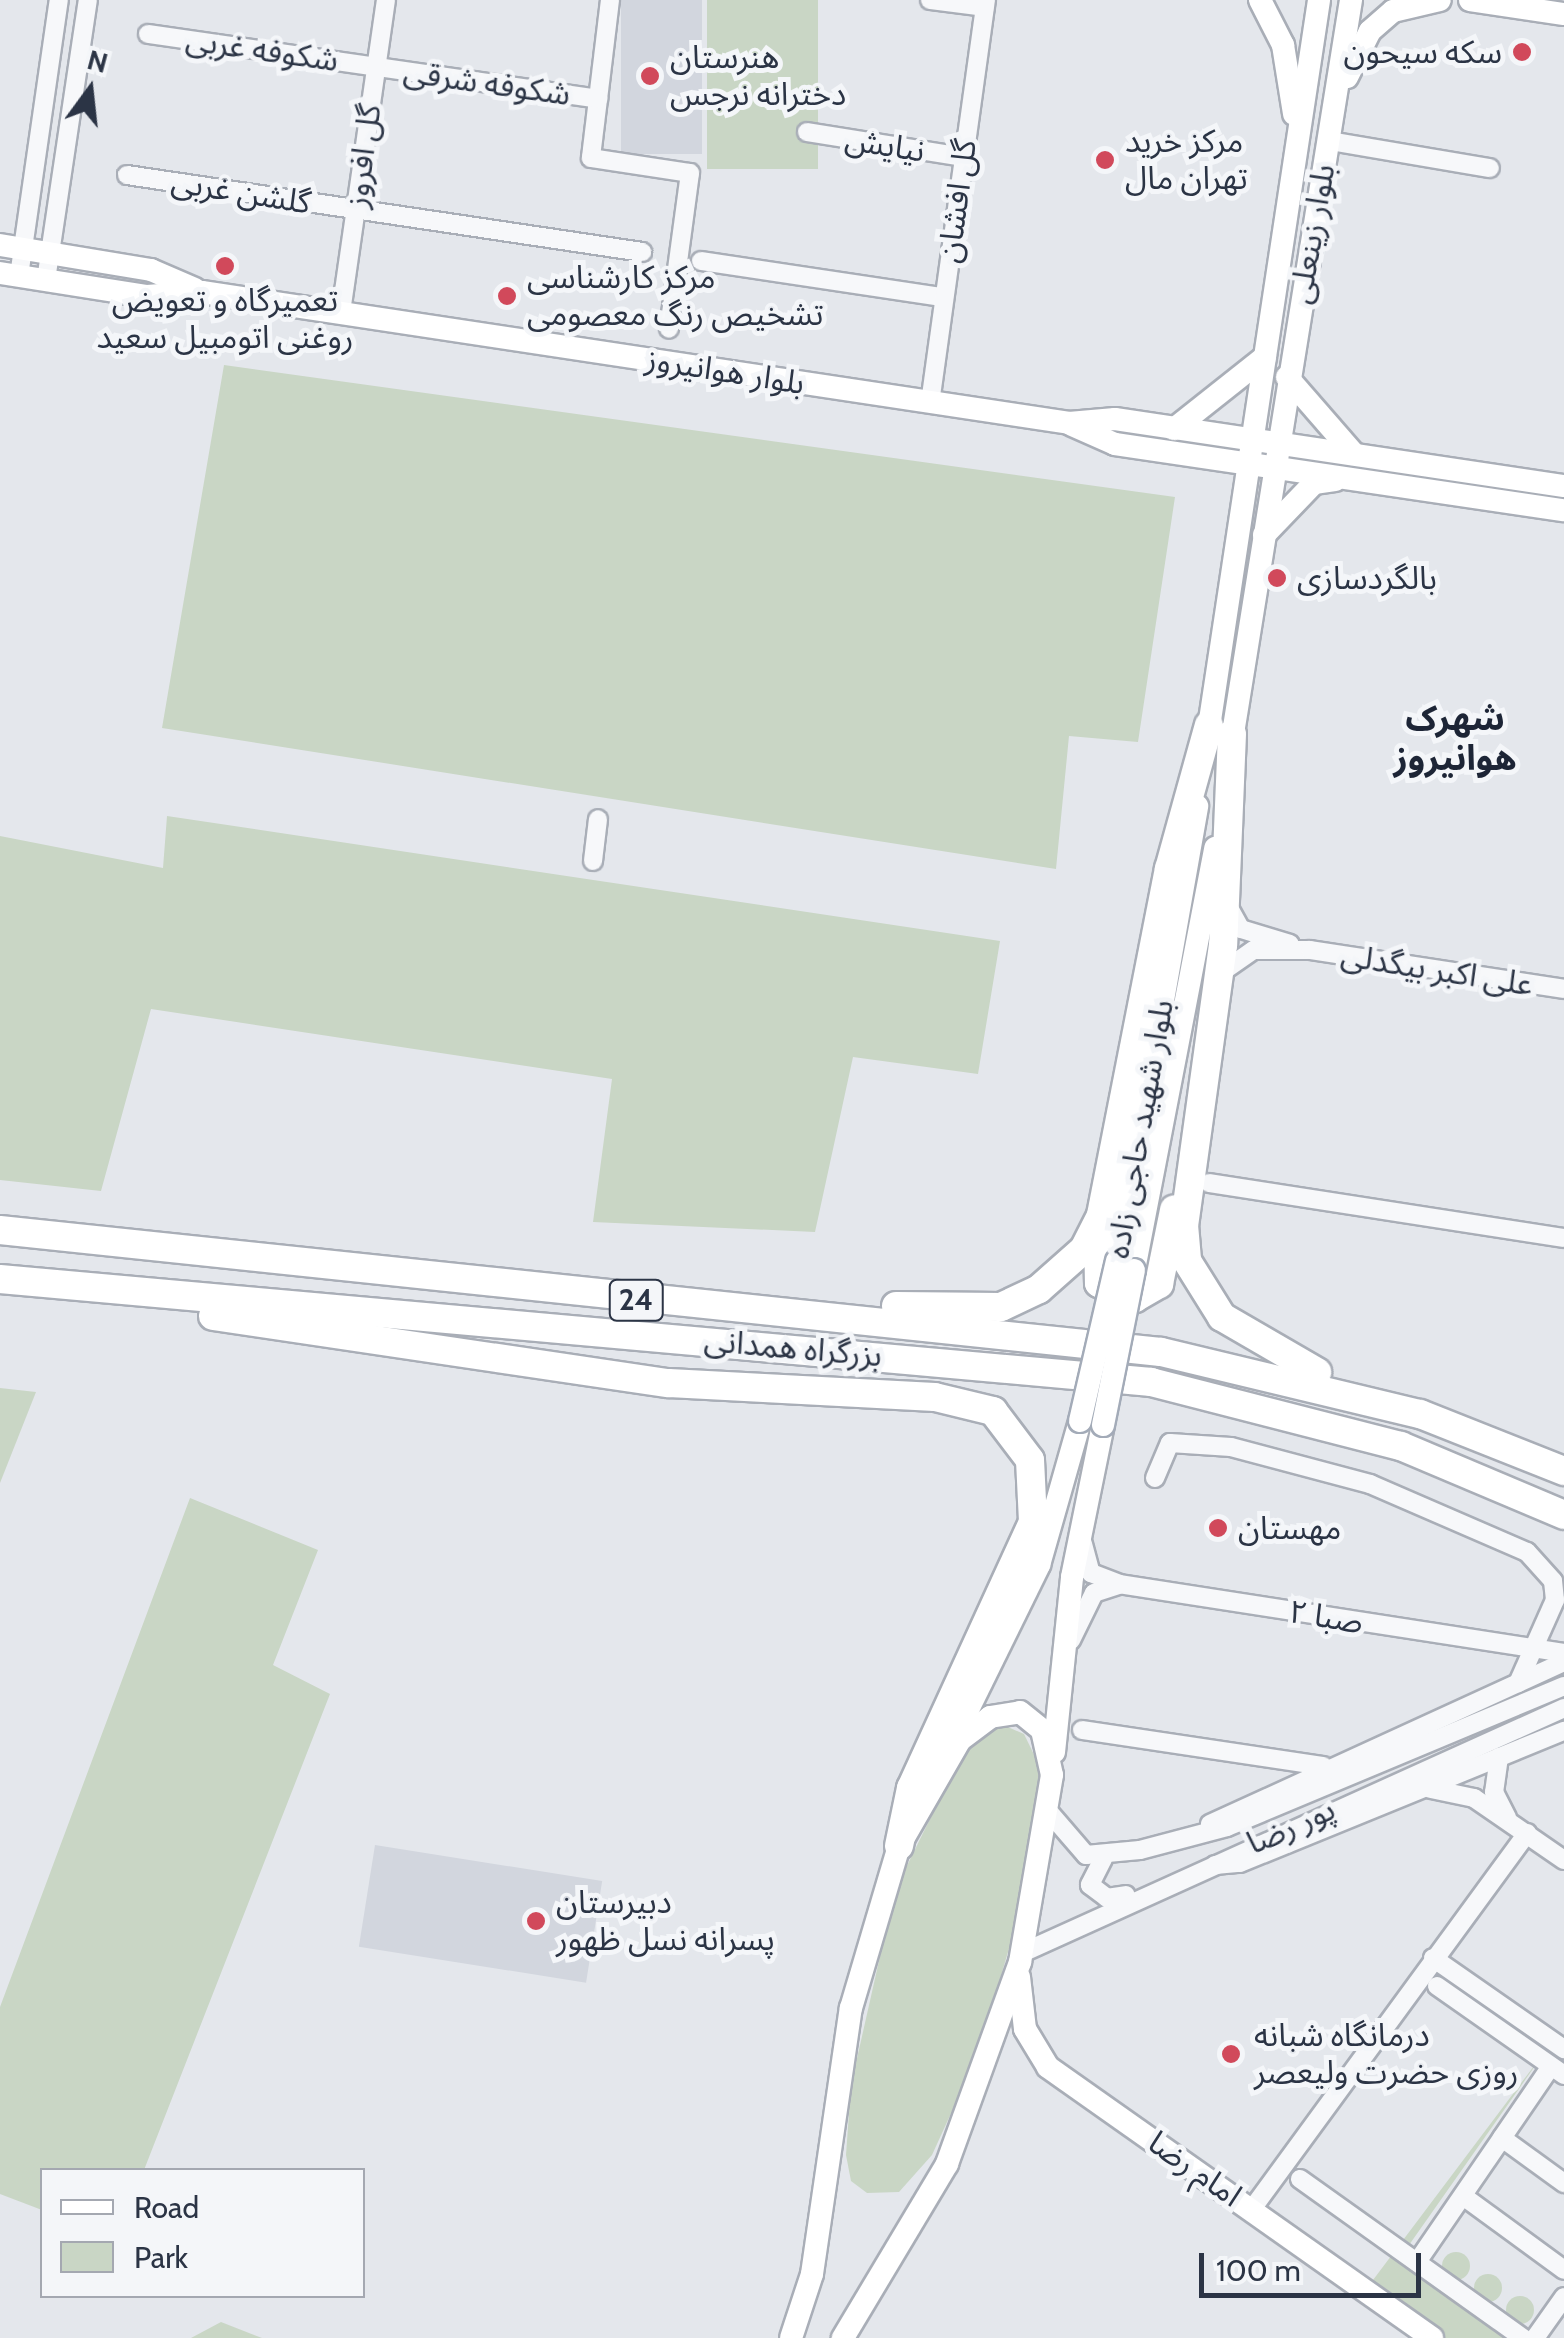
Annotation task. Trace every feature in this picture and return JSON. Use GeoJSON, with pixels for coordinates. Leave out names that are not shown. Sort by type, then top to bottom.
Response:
{"type":"FeatureCollection","features":[{"type":"Feature","properties":{"kind":"highway"},"geometry":{"type":"LineString","coordinates":[[1221,729],[1226,887],[1217,981],[1159,1284],[1148,1294],[1122,1297],[1099,1283],[1101,1216],[1169,869],[1221,729]]}},
{"type":"Feature","properties":{"kind":"highway"},"geometry":{"type":"LineString","coordinates":[[1203,1061],[1184,1226],[1200,1287],[1222,1316],[1284,1358],[1420,1414]]}},
{"type":"Feature","properties":{"kind":"highway"},"geometry":{"type":"LineString","coordinates":[[394,1276],[1001,1307],[1064,1272],[1101,1216]]}},
{"type":"Feature","properties":{"kind":"highway","name":"بزرگراه همدانی"},"geometry":{"type":"LineString","coordinates":[[0,1230],[394,1276],[1161,1352],[1420,1414],[1564,1471]]}},
{"type":"Feature","properties":{"kind":"highway","name":"بزرگراه همدانی"},"geometry":{"type":"LineString","coordinates":[[0,1279],[84,1290],[1151,1382],[1400,1446],[1564,1515]]}},
{"type":"Feature","properties":{"kind":"highway"},"geometry":{"type":"LineString","coordinates":[[84,1290],[319,1336],[636,1378],[936,1396],[993,1412],[1030,1460],[1033,1522],[911,1788],[898,1846]]}},
{"type":"Feature","properties":{"kind":"main road"},"geometry":{"type":"LineString","coordinates":[[1260,0],[1283,45],[1297,141]]}},
{"type":"Feature","properties":{"kind":"main road","name":"بلوار زینعلی"},"geometry":{"type":"LineString","coordinates":[[1250,453],[1319,0]]}},
{"type":"Feature","properties":{"kind":"main road","name":"بلوار زینعلی"},"geometry":{"type":"LineString","coordinates":[[1276,457],[1351,0]]}},
{"type":"Feature","properties":{"kind":"main road"},"geometry":{"type":"LineString","coordinates":[[1328,150],[1370,31],[1393,11],[1440,0]]}},
{"type":"Feature","properties":{"kind":"main road"},"geometry":{"type":"LineString","coordinates":[[1470,0],[1564,14]]}},
{"type":"Feature","properties":{"kind":"main road","name":"بلوار هوانیروز"},"geometry":{"type":"LineString","coordinates":[[11,247],[151,270],[202,292]]}},
{"type":"Feature","properties":{"kind":"main road","name":"بلوار هوانیروز"},"geometry":{"type":"LineString","coordinates":[[9,274],[147,296],[202,292],[1069,423],[1174,428],[1250,453]]}},
{"type":"Feature","properties":{"kind":"main road"},"geometry":{"type":"LineString","coordinates":[[1174,428],[1265,357]]}},
{"type":"Feature","properties":{"kind":"main road"},"geometry":{"type":"LineString","coordinates":[[1287,377],[1354,454]]}},
{"type":"Feature","properties":{"kind":"main road","name":"بلوار هوانیروز"},"geometry":{"type":"LineString","coordinates":[[1069,423],[1115,444],[1250,453],[1344,478],[1564,510]]}},
{"type":"Feature","properties":{"kind":"main road","name":"بلوار شهید حاجی زاده"},"geometry":{"type":"LineString","coordinates":[[1221,729],[1250,453]]}},
{"type":"Feature","properties":{"kind":"main road","name":"بلوار هوانیروز"},"geometry":{"type":"LineString","coordinates":[[1276,457],[1354,454],[1564,486]]}},
{"type":"Feature","properties":{"kind":"main road","name":"بلوار شهید حاجی زاده"},"geometry":{"type":"LineString","coordinates":[[1021,1957],[1048,1811],[1062,1671],[1084,1523],[1092,1423],[1126,1266],[1221,729],[1276,457]]}},
{"type":"Feature","properties":{"kind":"main road"},"geometry":{"type":"LineString","coordinates":[[1261,538],[1314,483],[1344,478]]}},
{"type":"Feature","properties":{"kind":"main road","name":"بلوار شهید حاجی زاده"},"geometry":{"type":"LineString","coordinates":[[791,2338],[812,2274],[852,2008],[898,1846],[1038,1564],[1092,1423]]}},
{"type":"Feature","properties":{"kind":"main road"},"geometry":{"type":"LineString","coordinates":[[938,1766],[974,1726],[1020,1712],[1042,1730],[1052,1776]]}},
{"type":"Feature","properties":{"kind":"main road"},"geometry":{"type":"LineString","coordinates":[[843,2338],[926,2208],[965,2116],[1021,1957]]}},
{"type":"Feature","properties":{"kind":"main road","name":"امام رضا"},"geometry":{"type":"LineString","coordinates":[[1021,1957],[1025,2029],[1048,2066],[1432,2338]]}},
{"type":"Feature","properties":{"kind":"street"},"geometry":{"type":"LineString","coordinates":[[9,274],[59,0]]}},
{"type":"Feature","properties":{"kind":"street"},"geometry":{"type":"LineString","coordinates":[[46,280],[88,0]]}},
{"type":"Feature","properties":{"kind":"street","name":"گل افروز"},"geometry":{"type":"LineString","coordinates":[[341,312],[386,0]]}},
{"type":"Feature","properties":{"kind":"street"},"geometry":{"type":"LineString","coordinates":[[610,0],[590,158],[690,173],[669,329]]}},
{"type":"Feature","properties":{"kind":"street"},"geometry":{"type":"LineString","coordinates":[[930,0],[985,4]]}},
{"type":"Feature","properties":{"kind":"street","name":"گل افشان"},"geometry":{"type":"LineString","coordinates":[[930,402],[985,4]]}},
{"type":"Feature","properties":{"kind":"street","name":"شکوفه غربی"},"geometry":{"type":"LineString","coordinates":[[148,34],[376,67]]}},
{"type":"Feature","properties":{"kind":"street","name":"شکوفه شرقی"},"geometry":{"type":"LineString","coordinates":[[376,67],[598,99]]}},
{"type":"Feature","properties":{"kind":"street","name":"نیایش"},"geometry":{"type":"LineString","coordinates":[[808,132],[963,157]]}},
{"type":"Feature","properties":{"kind":"street"},"geometry":{"type":"LineString","coordinates":[[1328,150],[1490,168]]}},
{"type":"Feature","properties":{"kind":"street","name":"گلشن غربی"},"geometry":{"type":"LineString","coordinates":[[126,175],[642,252]]}},
{"type":"Feature","properties":{"kind":"street"},"geometry":{"type":"LineString","coordinates":[[701,261],[943,297]]}},
{"type":"Feature","properties":{"kind":"street"},"geometry":{"type":"LineString","coordinates":[[592,861],[598,820]]}},
{"type":"Feature","properties":{"kind":"street","name":"علی اکبر بیگدلی"},"geometry":{"type":"LineString","coordinates":[[1226,887],[1241,929],[1310,950],[1564,989]]}},
{"type":"Feature","properties":{"kind":"street","name":"علی اکبر بیگدلی"},"geometry":{"type":"LineString","coordinates":[[1217,981],[1238,954],[1310,950]]}},
{"type":"Feature","properties":{"kind":"street"},"geometry":{"type":"LineString","coordinates":[[1209,1183],[1564,1238]]}},
{"type":"Feature","properties":{"kind":"street"},"geometry":{"type":"LineString","coordinates":[[1154,1478],[1170,1443],[1231,1448],[1337,1473],[1447,1516],[1544,1565],[1554,1600],[1518,1683]]}},
{"type":"Feature","properties":{"kind":"street"},"geometry":{"type":"LineString","coordinates":[[1084,1523],[1091,1574],[1119,1584]]}},
{"type":"Feature","properties":{"kind":"street"},"geometry":{"type":"LineString","coordinates":[[1062,1671],[1084,1606],[1119,1584]]}},
{"type":"Feature","properties":{"kind":"street","name":"صبا ۲"},"geometry":{"type":"LineString","coordinates":[[1119,1584],[1564,1653]]}},
{"type":"Feature","properties":{"kind":"street"},"geometry":{"type":"LineString","coordinates":[[1188,1837],[1326,1767],[1564,1662]]}},
{"type":"Feature","properties":{"kind":"street","name":"پور رضا"},"geometry":{"type":"LineString","coordinates":[[1103,1858],[1188,1837],[1564,1686]]}},
{"type":"Feature","properties":{"kind":"street","name":"پور رضا"},"geometry":{"type":"LineString","coordinates":[[1021,1957],[1138,1894],[1564,1708]]}},
{"type":"Feature","properties":{"kind":"street"},"geometry":{"type":"LineString","coordinates":[[1082,1730],[1326,1767]]}},
{"type":"Feature","properties":{"kind":"street"},"geometry":{"type":"LineString","coordinates":[[1201,1866],[1240,1863],[1564,1731]]}},
{"type":"Feature","properties":{"kind":"street"},"geometry":{"type":"LineString","coordinates":[[1499,1758],[1494,1792],[1507,1819]]}},
{"type":"Feature","properties":{"kind":"street"},"geometry":{"type":"LineString","coordinates":[[1418,1790],[1460,1791],[1564,1860]]}},
{"type":"Feature","properties":{"kind":"street"},"geometry":{"type":"LineString","coordinates":[[1048,1811],[1073,1848],[1103,1858],[1088,1874],[1097,1894],[1138,1894]]}},
{"type":"Feature","properties":{"kind":"street"},"geometry":{"type":"LineString","coordinates":[[1252,2209],[1527,1833]]}},
{"type":"Feature","properties":{"kind":"street"},"geometry":{"type":"LineString","coordinates":[[1433,1958],[1564,2049]]}},
{"type":"Feature","properties":{"kind":"street"},"geometry":{"type":"LineString","coordinates":[[1417,2262],[1502,2138],[1558,2071],[1437,1986]]}},
{"type":"Feature","properties":{"kind":"street"},"geometry":{"type":"LineString","coordinates":[[1502,2138],[1564,2183]]}},
{"type":"Feature","properties":{"kind":"street"},"geometry":{"type":"LineString","coordinates":[[1300,2178],[1523,2338]]}},
{"type":"Feature","properties":{"kind":"street"},"geometry":{"type":"LineString","coordinates":[[1463,2196],[1564,2270]]}},
{"type":"Feature","properties":{"kind":"street"},"geometry":{"type":"LineString","coordinates":[[1535,2338],[1564,2297]]}},
{"type":"Feature","properties":{"kind":"shaded area","name":"هنرستان دخترانه نرجس"},"geometry":{"type":"Polygon","coordinates":[[[621,0],[702,0],[702,154],[621,154],[621,0]]]}},
{"type":"Feature","properties":{"kind":"shaded area"},"geometry":{"type":"Polygon","coordinates":[[[375,1845],[602,1881],[586,1983],[359,1947],[375,1845]]]}},
{"type":"Feature","properties":{"kind":"green space"},"geometry":{"type":"Polygon","coordinates":[[[707,0],[818,0],[818,169],[707,169],[707,0]]]}},
{"type":"Feature","properties":{"kind":"green space"},"geometry":{"type":"Polygon","coordinates":[[[224,365],[1175,497],[1138,742],[1069,736],[1056,869],[162,728],[224,365]]]}},
{"type":"Feature","properties":{"kind":"green space"},"geometry":{"type":"Polygon","coordinates":[[[167,816],[1000,941],[978,1074],[853,1057],[815,1232],[593,1222],[612,1079],[151,1009],[101,1191],[0,1180],[0,836],[163,868],[167,816]]]}},
{"type":"Feature","properties":{"kind":"green space"},"geometry":{"type":"Polygon","coordinates":[[[0,1388],[36,1392],[0,1483],[0,1388]]]}},
{"type":"Feature","properties":{"kind":"green space"},"geometry":{"type":"Polygon","coordinates":[[[190,1498],[318,1550],[273,1665],[330,1694],[145,2168],[40,2168],[40,2209],[0,2194],[0,2007],[190,1498]]]}},
{"type":"Feature","properties":{"kind":"green space"},"geometry":{"type":"Polygon","coordinates":[[[1001,1724],[1024,1734],[1042,1771],[1018,1918],[978,2054],[932,2155],[899,2192],[867,2193],[851,2181],[846,2155],[851,2085],[895,1890],[962,1754],[1001,1724]]]}},
{"type":"Feature","properties":{"kind":"green space"},"geometry":{"type":"Polygon","coordinates":[[[1549,2046],[1402,2255],[1508,2338],[1445,2338],[1370,2284],[1549,2046]]]}},
{"type":"Feature","properties":{"kind":"green space"},"geometry":{"type":"Polygon","coordinates":[[[1456,2252],[1466,2256],[1470,2266],[1466,2276],[1456,2280],[1446,2276],[1442,2266],[1446,2256],[1456,2252]]]}},
{"type":"Feature","properties":{"kind":"green space"},"geometry":{"type":"Polygon","coordinates":[[[1488,2274],[1498,2278],[1502,2288],[1498,2298],[1488,2302],[1478,2298],[1474,2288],[1478,2278],[1488,2274]]]}},
{"type":"Feature","properties":{"kind":"green space"},"geometry":{"type":"Polygon","coordinates":[[[1520,2296],[1530,2300],[1534,2310],[1530,2320],[1520,2324],[1510,2320],[1506,2310],[1510,2300],[1520,2296]]]}},
{"type":"Feature","properties":{"kind":"green space"},"geometry":{"type":"Polygon","coordinates":[[[221,2322],[262,2338],[191,2338],[221,2322]]]}},
{"type":"Feature","properties":{"kind":"place","name":"سکه سیحون"},"geometry":{"type":"Point","coordinates":[1522,52]}},
{"type":"Feature","properties":{"kind":"place","name":"هنرستان دخترانه نرجس"},"geometry":{"type":"Point","coordinates":[650,76]}},
{"type":"Feature","properties":{"kind":"place","name":"مرکز خرید تهران مال"},"geometry":{"type":"Point","coordinates":[1105,160]}},
{"type":"Feature","properties":{"kind":"place","name":"تعمیرگاه و تعویض روغنی اتومبیل سعید"},"geometry":{"type":"Point","coordinates":[225,266]}},
{"type":"Feature","properties":{"kind":"place","name":"مرکز کارشناسی تشخیص رنگ معصومی"},"geometry":{"type":"Point","coordinates":[507,296]}},
{"type":"Feature","properties":{"kind":"place","name":"بالگردسازی"},"geometry":{"type":"Point","coordinates":[1277,578]}},
{"type":"Feature","properties":{"kind":"place","name":"مهستان"},"geometry":{"type":"Point","coordinates":[1218,1528]}},
{"type":"Feature","properties":{"kind":"place","name":"دبیرستان پسرانه نسل ظهور"},"geometry":{"type":"Point","coordinates":[536,1921]}},
{"type":"Feature","properties":{"kind":"place","name":"درمانگاه شبانه روزی حضرت ولیعصر"},"geometry":{"type":"Point","coordinates":[1231,2054]}},
{"type":"Feature","properties":{"kind":"district","name":"شهرک هوانیروز"},"geometry":{"type":"Point","coordinates":[1455,738]}}]}
